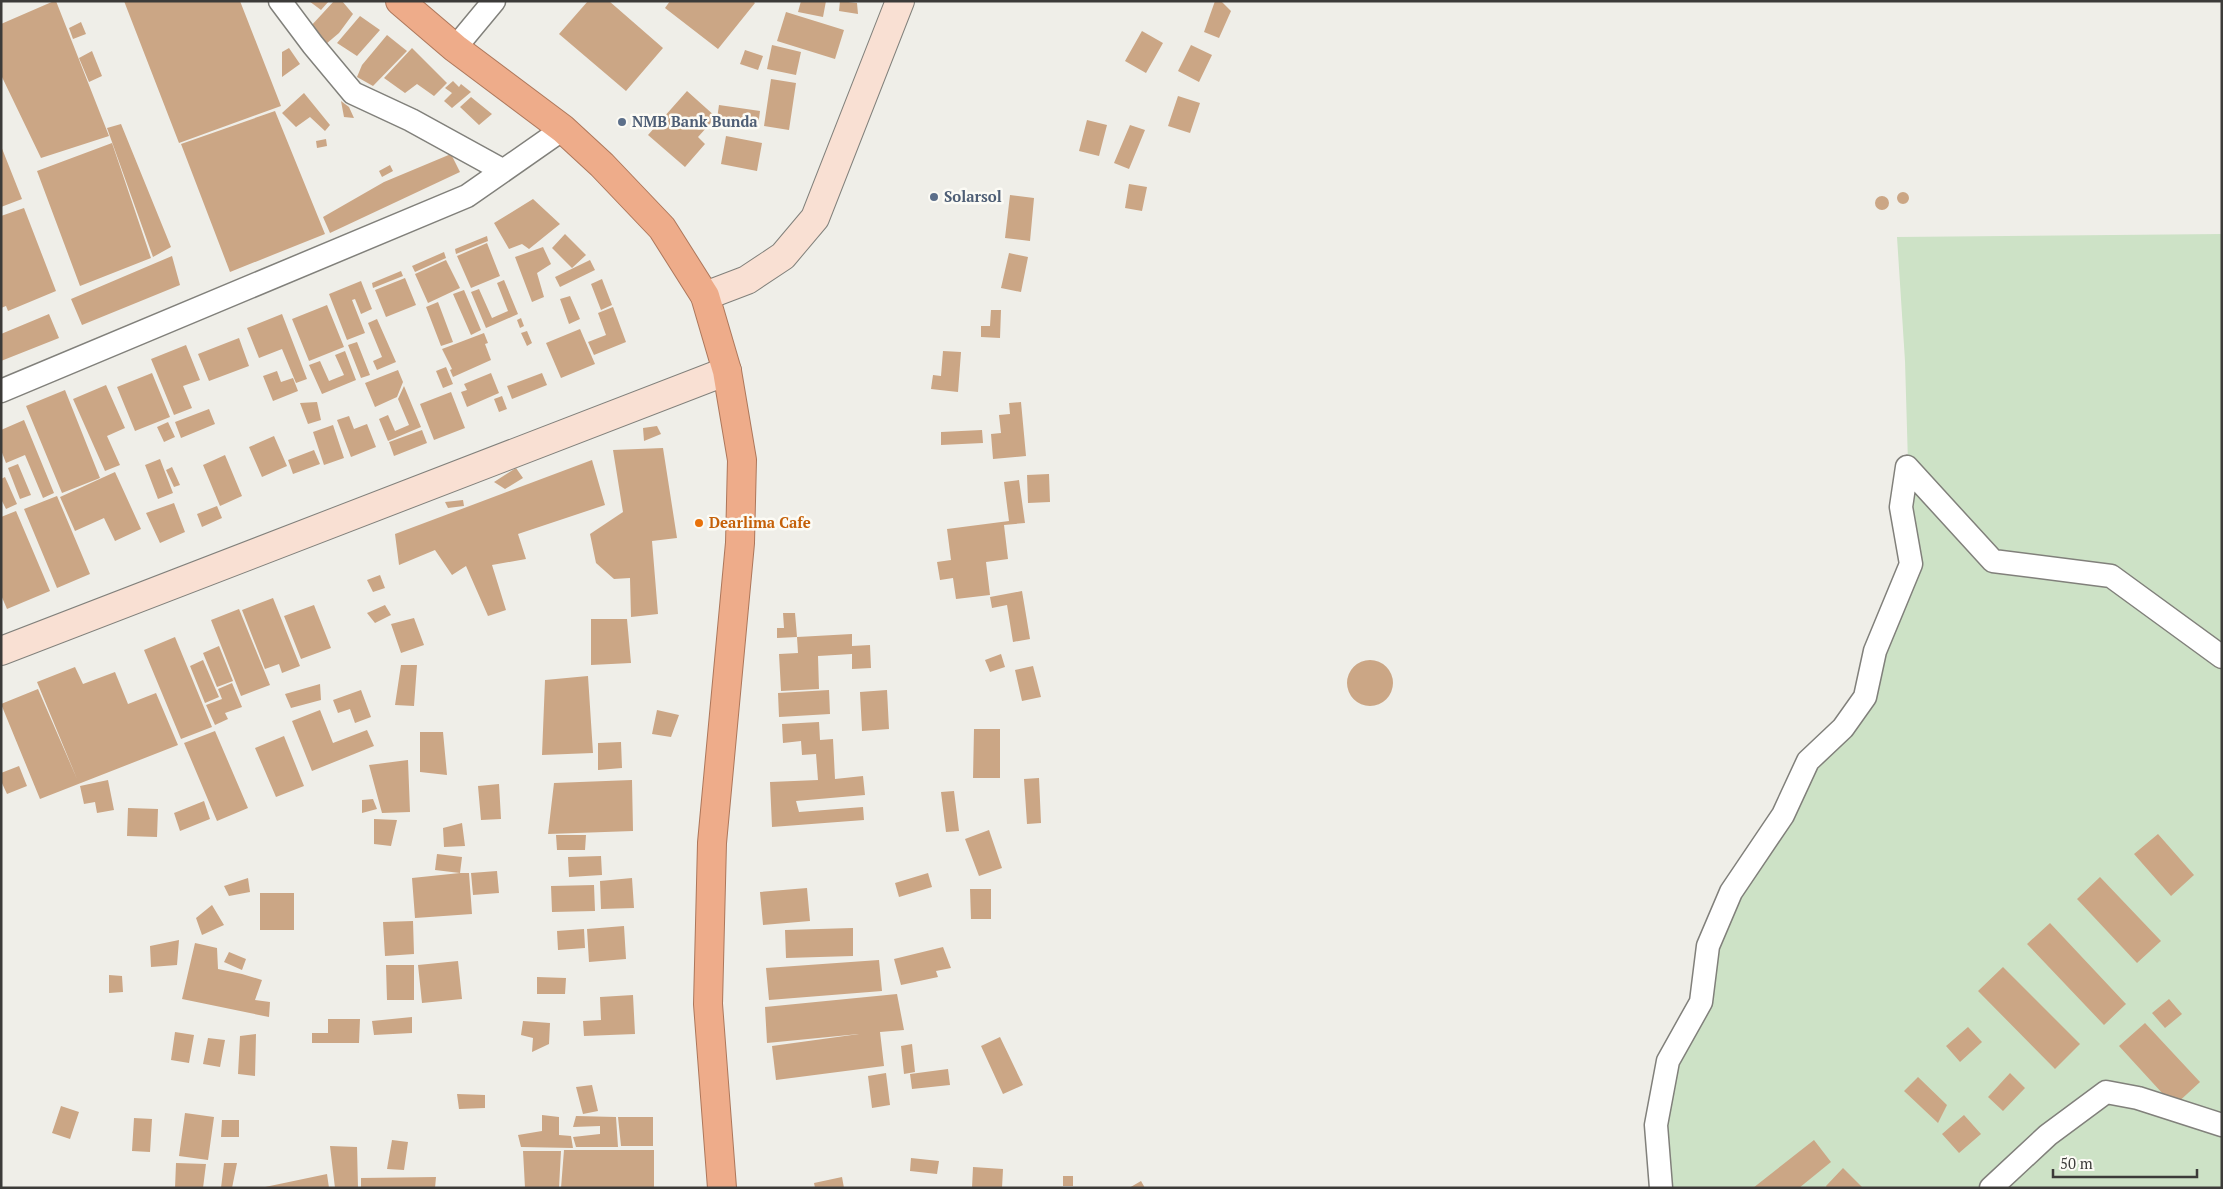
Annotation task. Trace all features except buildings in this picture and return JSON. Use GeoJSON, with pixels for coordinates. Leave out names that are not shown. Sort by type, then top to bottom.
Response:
{"type":"FeatureCollection","features":[{"type":"Feature","properties":{"kind":"highway"},"geometry":{"type":"LineString","coordinates":[[400,1],[455,48],[563,129],[602,165],[662,228],[705,296],[727,371],[742,460],[740,543],[712,843],[708,1004],[722,1188]]}},
{"type":"Feature","properties":{"kind":"main road"},"geometry":{"type":"LineString","coordinates":[[705,296],[747,280],[784,256],[815,218],[900,1]]}},
{"type":"Feature","properties":{"kind":"main road"},"geometry":{"type":"LineString","coordinates":[[1,651],[727,371]]}},
{"type":"Feature","properties":{"kind":"street"},"geometry":{"type":"LineString","coordinates":[[280,1],[353,94],[411,120],[502,170]]}},
{"type":"Feature","properties":{"kind":"street"},"geometry":{"type":"LineString","coordinates":[[455,48],[494,1]]}},
{"type":"Feature","properties":{"kind":"street"},"geometry":{"type":"LineString","coordinates":[[1,391],[467,196],[563,129]]}},
{"type":"Feature","properties":{"kind":"street"},"geometry":{"type":"LineString","coordinates":[[1661,1188],[1656,1124],[1668,1061],[1701,1002],[1708,946],[1731,892],[1783,815],[1808,761],[1843,728],[1865,697],[1875,651],[1911,564],[1901,507],[1907,467],[1994,561],[2111,576],[2222,657]]}},
{"type":"Feature","properties":{"kind":"street"},"geometry":{"type":"LineString","coordinates":[[1991,1188],[2048,1135],[2106,1092],[2138,1098],[2222,1125]]}},
{"type":"Feature","properties":{"kind":"green space"},"geometry":{"type":"Polygon","coordinates":[[[2222,234],[2222,1188],[1661,1188],[1656,1125],[1731,892],[1843,728],[1911,565],[1905,361],[1897,237],[2222,234]]]}},
{"type":"Feature","properties":{"kind":"place","name":"NMB Bank Bunda"},"geometry":{"type":"Point","coordinates":[622,122]}},
{"type":"Feature","properties":{"kind":"place","name":"Solarsol"},"geometry":{"type":"Point","coordinates":[934,197]}},
{"type":"Feature","properties":{"kind":"place","name":"Dearlima Cafe"},"geometry":{"type":"Point","coordinates":[699,523]}}]}
